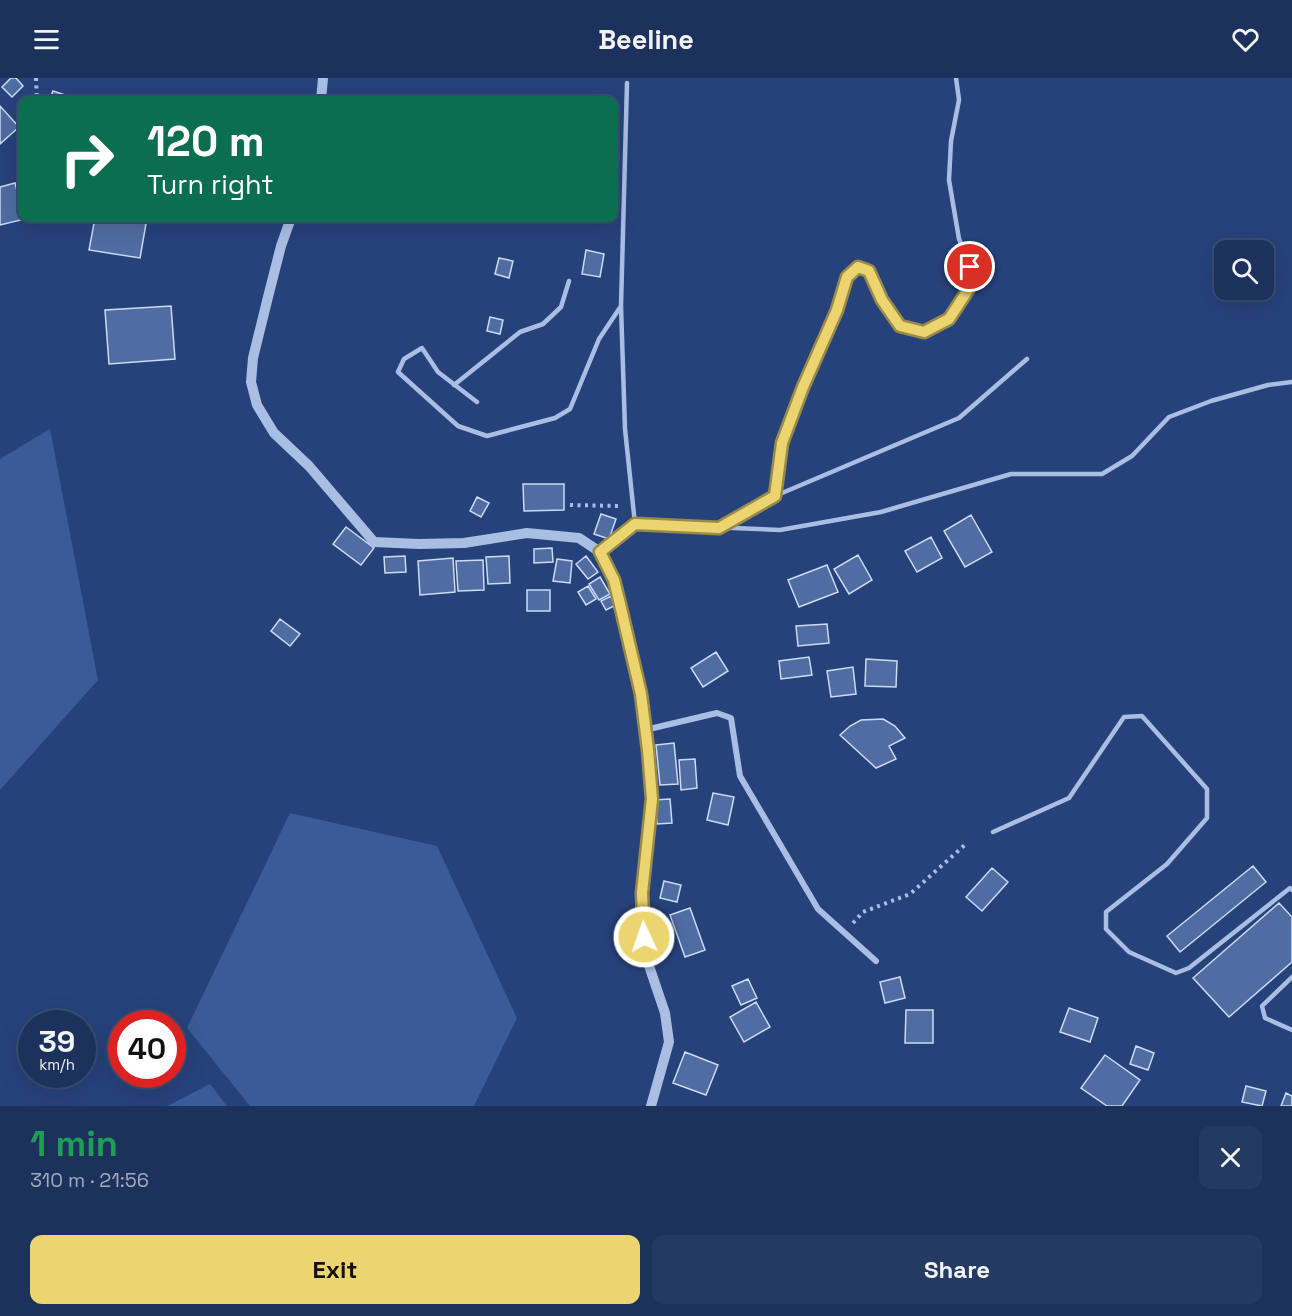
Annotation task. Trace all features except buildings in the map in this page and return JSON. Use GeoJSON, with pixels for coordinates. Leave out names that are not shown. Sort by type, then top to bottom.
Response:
{"type":"FeatureCollection","features":[{"type":"Feature","properties":{"kind":"street"},"geometry":{"type":"LineString","coordinates":[[321,96],[323,78]]}},
{"type":"Feature","properties":{"kind":"street"},"geometry":{"type":"LineString","coordinates":[[290,222],[281,246],[253,358],[251,382],[257,405],[274,433],[309,466],[374,542],[464,543],[527,533],[579,538],[600,552],[614,580],[641,694],[652,799],[642,893],[642,920],[645,954],[665,1013],[669,1042],[651,1106]]}},
{"type":"Feature","properties":{"kind":"street"},"geometry":{"type":"LineString","coordinates":[[645,730],[717,713],[731,718],[740,776],[818,909],[876,961]]}},
{"type":"Feature","properties":{"kind":"lane"},"geometry":{"type":"LineString","coordinates":[[775,496],[782,443],[810,369],[837,310],[847,277],[858,267],[869,271],[882,300],[900,326],[924,332],[949,319],[968,290],[970,267],[959,239],[949,180],[951,141],[959,100],[956,78]]}},
{"type":"Feature","properties":{"kind":"lane"},"geometry":{"type":"LineString","coordinates":[[627,83],[621,306],[625,429],[635,524]]}},
{"type":"Feature","properties":{"kind":"lane"},"geometry":{"type":"LineString","coordinates":[[454,385],[520,332],[543,324],[561,307],[569,281]]}},
{"type":"Feature","properties":{"kind":"lane"},"geometry":{"type":"LineString","coordinates":[[477,402],[438,372],[422,348],[404,359],[398,372],[458,426],[487,436],[555,418],[570,409],[599,339],[621,306]]}},
{"type":"Feature","properties":{"kind":"lane"},"geometry":{"type":"LineString","coordinates":[[719,528],[775,496],[958,418],[1027,359]]}},
{"type":"Feature","properties":{"kind":"lane"},"geometry":{"type":"LineString","coordinates":[[600,552],[635,524],[780,530],[881,512],[1011,474],[1102,474],[1132,456],[1169,417],[1211,401],[1268,385],[1292,382]]}},
{"type":"Feature","properties":{"kind":"lane"},"geometry":{"type":"LineString","coordinates":[[993,832],[1069,798],[1124,717],[1142,716],[1207,789],[1207,818],[1167,864],[1106,912],[1106,929],[1129,952],[1176,974],[1189,968],[1290,888],[1292,890]]}},
{"type":"Feature","properties":{"kind":"lane"},"geometry":{"type":"LineString","coordinates":[[1292,977],[1262,1006],[1265,1018],[1292,1030]]}},
{"type":"Feature","properties":{"kind":"path"},"geometry":{"type":"LineString","coordinates":[[36,78],[37,96]]}},
{"type":"Feature","properties":{"kind":"path"},"geometry":{"type":"LineString","coordinates":[[570,505],[633,506]]}},
{"type":"Feature","properties":{"kind":"path"},"geometry":{"type":"LineString","coordinates":[[845,933],[863,912],[910,894],[967,843]]}},
{"type":"Feature","properties":{"kind":"shaded area"},"geometry":{"type":"Polygon","coordinates":[[[50,429],[98,680],[0,790],[0,459],[50,429]]]}},
{"type":"Feature","properties":{"kind":"shaded area"},"geometry":{"type":"Polygon","coordinates":[[[290,813],[437,846],[517,1018],[474,1106],[250,1106],[187,1028],[290,813]]]}},
{"type":"Feature","properties":{"kind":"shaded area"},"geometry":{"type":"Polygon","coordinates":[[[210,1084],[227,1106],[167,1106],[210,1084]]]}},
{"type":"Feature","properties":{"kind":"route"},"geometry":{"type":"LineString","coordinates":[[644,937],[642,893],[652,799],[648,750],[641,694],[619,600],[614,580],[600,552],[635,524],[719,528],[775,496],[782,443],[810,369],[837,310],[847,277],[858,267],[869,271],[882,300],[900,326],[924,332],[949,319],[968,290],[970,267]]}}]}
